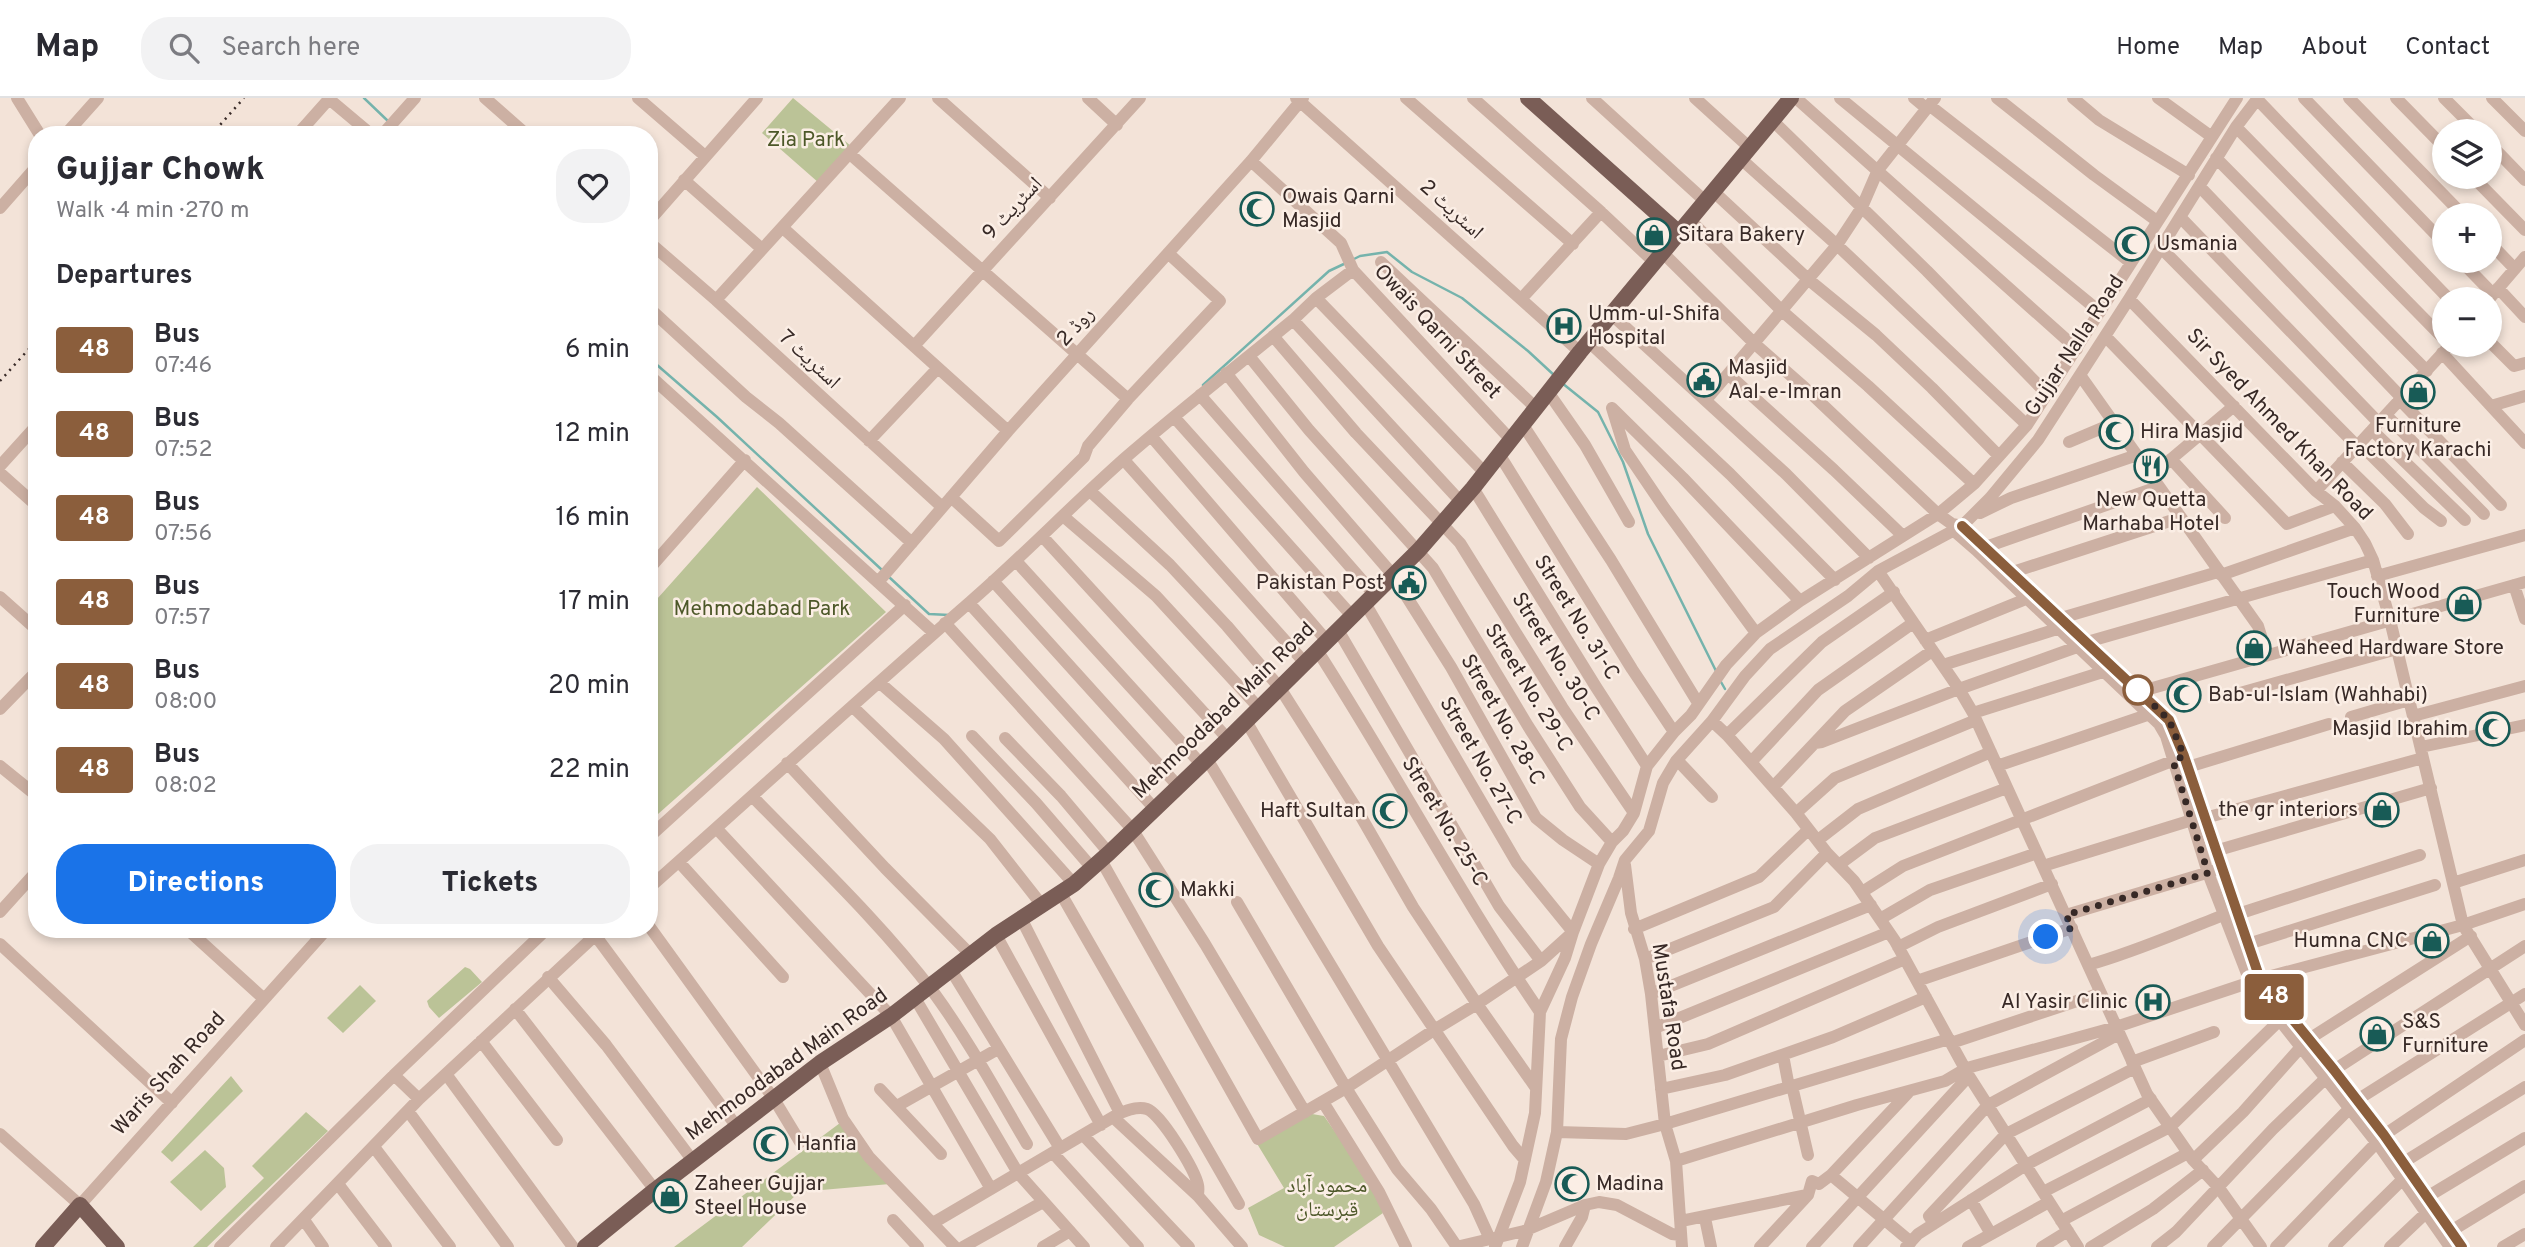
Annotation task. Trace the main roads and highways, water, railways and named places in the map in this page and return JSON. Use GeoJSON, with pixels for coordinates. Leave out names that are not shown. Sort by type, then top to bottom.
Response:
{"type":"FeatureCollection","features":[{"type":"Feature","properties":{"kind":"main road"},"geometry":{"type":"LineString","coordinates":[[1528,98],[1679,233]]}},
{"type":"Feature","properties":{"kind":"main road","name":"Mehmoodabad Main Road"},"geometry":{"type":"LineString","coordinates":[[585,1247],[820,1063],[891,1016],[971,954],[1067,888],[1101,860],[1419,550],[1473,488],[1535,407],[1791,98]]}},
{"type":"Feature","properties":{"kind":"main road","name":"Waris Shah Road"},"geometry":{"type":"LineString","coordinates":[[43,1247],[80,1205],[117,1247]]}},
{"type":"Feature","properties":{"kind":"waterway"},"geometry":{"type":"LineString","coordinates":[[364,98],[389,122]]}},
{"type":"Feature","properties":{"kind":"waterway"},"geometry":{"type":"LineString","coordinates":[[1352,260],[1360,256],[1387,252],[1412,272],[1462,298],[1555,376]]}},
{"type":"Feature","properties":{"kind":"waterway"},"geometry":{"type":"LineString","coordinates":[[1203,385],[1329,271],[1346,263]]}},
{"type":"Feature","properties":{"kind":"waterway"},"geometry":{"type":"LineString","coordinates":[[658,366],[882,570]]}},
{"type":"Feature","properties":{"kind":"waterway"},"geometry":{"type":"LineString","coordinates":[[1562,383],[1598,412],[1623,462],[1648,534],[1717,673]]}},
{"type":"Feature","properties":{"kind":"waterway"},"geometry":{"type":"LineString","coordinates":[[889,577],[929,614],[949,615]]}},
{"type":"Feature","properties":{"kind":"waterway"},"geometry":{"type":"LineString","coordinates":[[1721,682],[1725,689]]}},
{"type":"Feature","properties":{"kind":"railway"},"geometry":{"type":"LineString","coordinates":[[219,126],[244,98]]}},
{"type":"Feature","properties":{"kind":"railway"},"geometry":{"type":"LineString","coordinates":[[0,381],[28,350]]}},
{"type":"Feature","properties":{"kind":"place","name":"Owais Qarni Masjid"},"geometry":{"type":"Point","coordinates":[1257,209]}},
{"type":"Feature","properties":{"kind":"place","name":"Sitara Bakery"},"geometry":{"type":"Point","coordinates":[1654,235]}},
{"type":"Feature","properties":{"kind":"place","name":"Usmania"},"geometry":{"type":"Point","coordinates":[2132,244]}},
{"type":"Feature","properties":{"kind":"place","name":"Umm-ul-Shifa Hospital"},"geometry":{"type":"Point","coordinates":[1564,326]}},
{"type":"Feature","properties":{"kind":"place","name":"Masjid Aal-e-Imran"},"geometry":{"type":"Point","coordinates":[1704,380]}},
{"type":"Feature","properties":{"kind":"place","name":"Furniture Factory Karachi"},"geometry":{"type":"Point","coordinates":[2418,392]}},
{"type":"Feature","properties":{"kind":"place","name":"Hira Masjid"},"geometry":{"type":"Point","coordinates":[2116,432]}},
{"type":"Feature","properties":{"kind":"place","name":"New Quetta Marhaba Hotel"},"geometry":{"type":"Point","coordinates":[2151,466]}},
{"type":"Feature","properties":{"kind":"place","name":"Pakistan Post"},"geometry":{"type":"Point","coordinates":[1409,583]}},
{"type":"Feature","properties":{"kind":"place","name":"Touch Wood Furniture"},"geometry":{"type":"Point","coordinates":[2464,604]}},
{"type":"Feature","properties":{"kind":"place","name":"Waheed Hardware Store"},"geometry":{"type":"Point","coordinates":[2254,648]}},
{"type":"Feature","properties":{"kind":"place","name":"Bab-ul-Islam (Wahhabi)"},"geometry":{"type":"Point","coordinates":[2184,695]}},
{"type":"Feature","properties":{"kind":"place","name":"Masjid Ibrahim"},"geometry":{"type":"Point","coordinates":[2493,729]}},
{"type":"Feature","properties":{"kind":"place","name":"the gr interiors"},"geometry":{"type":"Point","coordinates":[2382,810]}},
{"type":"Feature","properties":{"kind":"place","name":"Haft Sultan"},"geometry":{"type":"Point","coordinates":[1390,811]}},
{"type":"Feature","properties":{"kind":"place","name":"Makki"},"geometry":{"type":"Point","coordinates":[1156,890]}},
{"type":"Feature","properties":{"kind":"place","name":"Humna CNC"},"geometry":{"type":"Point","coordinates":[2432,941]}},
{"type":"Feature","properties":{"kind":"place","name":"Al Yasir Clinic"},"geometry":{"type":"Point","coordinates":[2153,1002]}},
{"type":"Feature","properties":{"kind":"place","name":"S&S Furniture"},"geometry":{"type":"Point","coordinates":[2377,1034]}},
{"type":"Feature","properties":{"kind":"place","name":"Hanfia"},"geometry":{"type":"Point","coordinates":[771,1144]}},
{"type":"Feature","properties":{"kind":"place","name":"Madina"},"geometry":{"type":"Point","coordinates":[1572,1184]}},
{"type":"Feature","properties":{"kind":"place","name":"Zaheer Gujjar Steel House"},"geometry":{"type":"Point","coordinates":[670,1196]}},
{"type":"Feature","properties":{"kind":"park label","name":"Zia Park"},"geometry":{"type":"Point","coordinates":[806,140]}},
{"type":"Feature","properties":{"kind":"park label","name":"Mehmodabad Park"},"geometry":{"type":"Point","coordinates":[762,609]}},
{"type":"Feature","properties":{"kind":"park label","name":"محمود آباد قبرستان"},"geometry":{"type":"Point","coordinates":[1327,1198]}}]}
